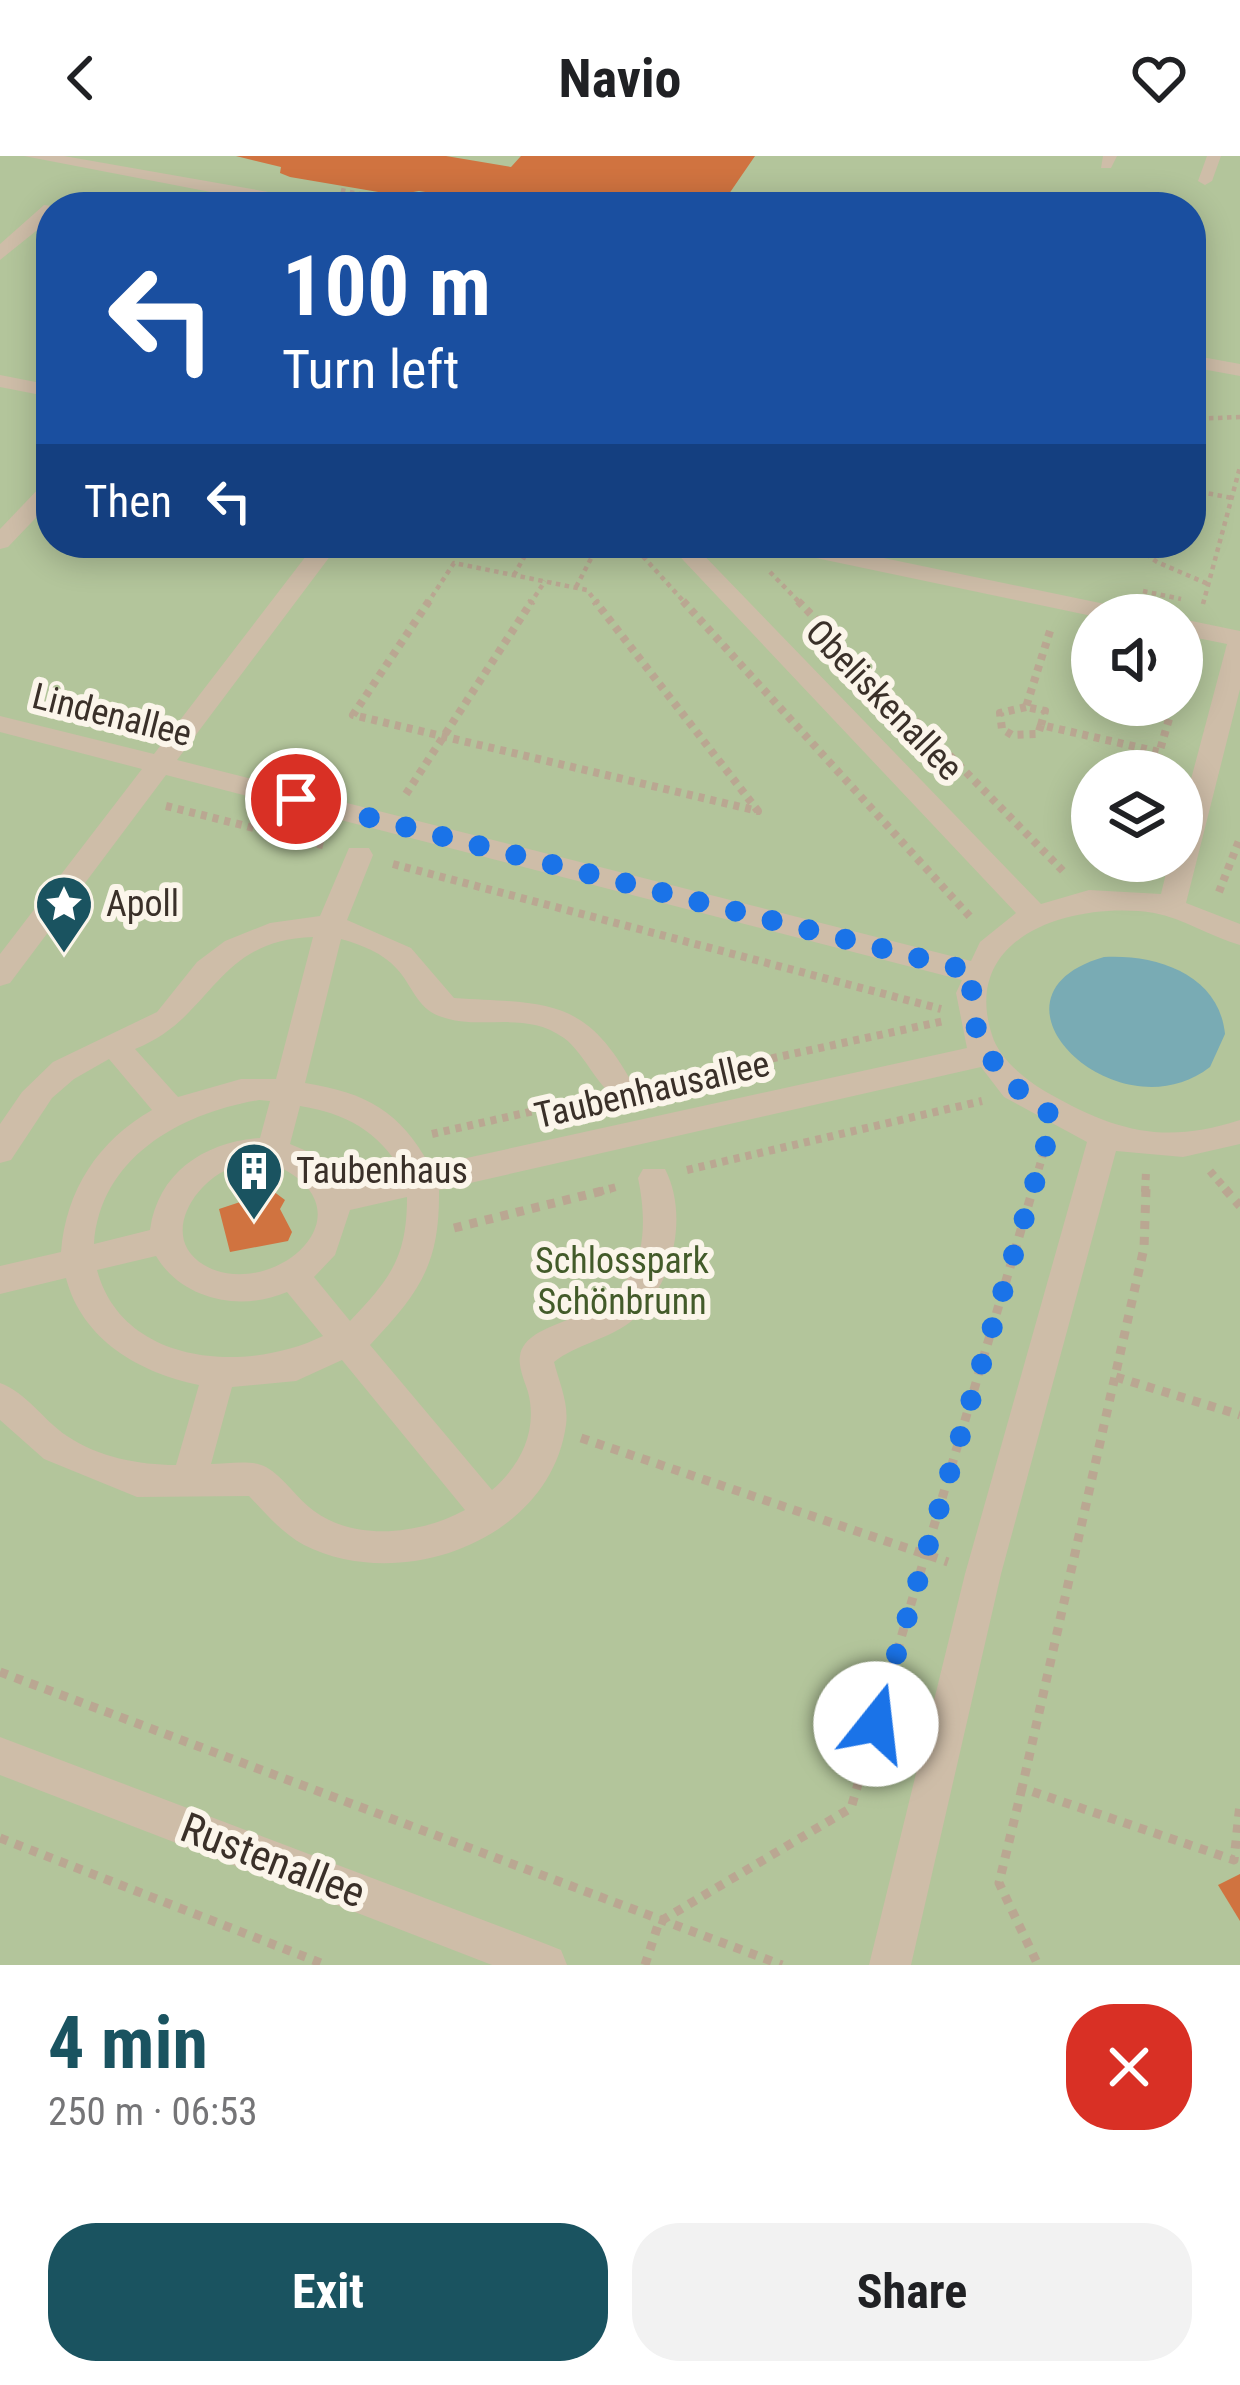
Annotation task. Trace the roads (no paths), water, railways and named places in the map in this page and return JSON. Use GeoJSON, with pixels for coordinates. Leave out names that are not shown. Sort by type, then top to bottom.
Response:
{"type":"FeatureCollection","features":[{"type":"Feature","properties":{"kind":"street"},"geometry":{"type":"LineString","coordinates":[[33,156],[70,192]]}},
{"type":"Feature","properties":{"kind":"street"},"geometry":{"type":"LineString","coordinates":[[3,249],[36,221]]}},
{"type":"Feature","properties":{"kind":"street"},"geometry":{"type":"LineString","coordinates":[[1206,364],[1240,370]]}},
{"type":"Feature","properties":{"kind":"street"},"geometry":{"type":"LineString","coordinates":[[0,381],[36,389]]}},
{"type":"Feature","properties":{"kind":"street"},"geometry":{"type":"LineString","coordinates":[[0,542],[36,505]]}},
{"type":"Feature","properties":{"kind":"street"},"geometry":{"type":"LineString","coordinates":[[0,975],[317,558]]}},
{"type":"Feature","properties":{"kind":"street","name":"Obeliskenallee"},"geometry":{"type":"LineString","coordinates":[[693,558],[1032,912]]}},
{"type":"Feature","properties":{"kind":"street"},"geometry":{"type":"LineString","coordinates":[[850,558],[1071,604]]}},
{"type":"Feature","properties":{"kind":"street"},"geometry":{"type":"LineString","coordinates":[[1172,904],[1240,640],[1203,631]]}},
{"type":"Feature","properties":{"kind":"street","name":"Lindenallee"},"geometry":{"type":"LineString","coordinates":[[0,724],[974,972]]}},
{"type":"Feature","properties":{"kind":"street"},"geometry":{"type":"LineString","coordinates":[[273,1150],[330,927],[358,855]]}},
{"type":"Feature","properties":{"kind":"street"},"geometry":{"type":"LineString","coordinates":[[1238,1135],[1189,1145],[1147,1145],[1104,1137],[1054,1117],[1018,1092],[986,1055],[970,1016],[974,972],[992,941],[1032,912],[1088,897],[1172,904],[1240,935]]}},
{"type":"Feature","properties":{"kind":"street"},"geometry":{"type":"LineString","coordinates":[[0,1150],[30,1099],[77,1061],[164,1022],[183,1006],[208,969],[244,943],[304,927],[330,927],[399,953],[441,1005],[508,1009],[569,1025],[596,1044],[622,1092]]}},
{"type":"Feature","properties":{"kind":"street"},"geometry":{"type":"LineString","coordinates":[[116,1046],[172,1112]]}},
{"type":"Feature","properties":{"kind":"street","name":"Taubenhausallee"},"geometry":{"type":"LineString","coordinates":[[335,1200],[986,1055]]}},
{"type":"Feature","properties":{"kind":"street"},"geometry":{"type":"LineString","coordinates":[[288,1088],[341,1099],[384,1124],[401,1141],[424,1181],[428,1208],[419,1258],[392,1304],[347,1341],[286,1367],[219,1374],[182,1369],[121,1339],[84,1291],[76,1262],[76,1238],[92,1188],[125,1145],[172,1112],[230,1092],[288,1088]]}},
{"type":"Feature","properties":{"kind":"street"},"geometry":{"type":"LineString","coordinates":[[890,1965],[983,1574],[1104,1137]]}},
{"type":"Feature","properties":{"kind":"street"},"geometry":{"type":"LineString","coordinates":[[273,1150],[308,1162],[326,1179],[335,1200],[327,1244],[293,1276],[267,1286],[213,1286],[174,1260],[166,1240],[166,1217],[175,1194],[193,1174],[217,1159],[273,1150]]}},
{"type":"Feature","properties":{"kind":"street"},"geometry":{"type":"LineString","coordinates":[[0,1398],[56,1448],[137,1481],[256,1480],[320,1534],[357,1546],[440,1541],[490,1514],[523,1486],[548,1427],[550,1402],[536,1357],[555,1339],[600,1322],[650,1273],[661,1239],[654,1178]]}},
{"type":"Feature","properties":{"kind":"street"},"geometry":{"type":"LineString","coordinates":[[0,1280],[166,1240]]}},
{"type":"Feature","properties":{"kind":"street"},"geometry":{"type":"LineString","coordinates":[[293,1276],[490,1514]]}},
{"type":"Feature","properties":{"kind":"street"},"geometry":{"type":"LineString","coordinates":[[188,1483],[219,1374]]}},
{"type":"Feature","properties":{"kind":"street","name":"Rustenallee"},"geometry":{"type":"LineString","coordinates":[[0,1756],[546,1965]]}},
{"type":"Feature","properties":{"kind":"lane"},"geometry":{"type":"LineString","coordinates":[[1205,181],[1214,156]]}},
{"type":"Feature","properties":{"kind":"water"},"geometry":{"type":"Polygon","coordinates":[[[1104,957],[1164,964],[1198,982],[1220,1013],[1225,1034],[1210,1067],[1173,1085],[1135,1086],[1100,1074],[1071,1054],[1053,1028],[1050,1001],[1066,976],[1104,957]]]}},
{"type":"Feature","properties":{"kind":"place","name":"Apoll"},"geometry":{"type":"Point","coordinates":[64,955]}},
{"type":"Feature","properties":{"kind":"place","name":"Taubenhaus"},"geometry":{"type":"Point","coordinates":[254,1222]}},
{"type":"Feature","properties":{"kind":"park label","name":"Schlosspark Schönbrunn"},"geometry":{"type":"Point","coordinates":[622,1282]}}]}
